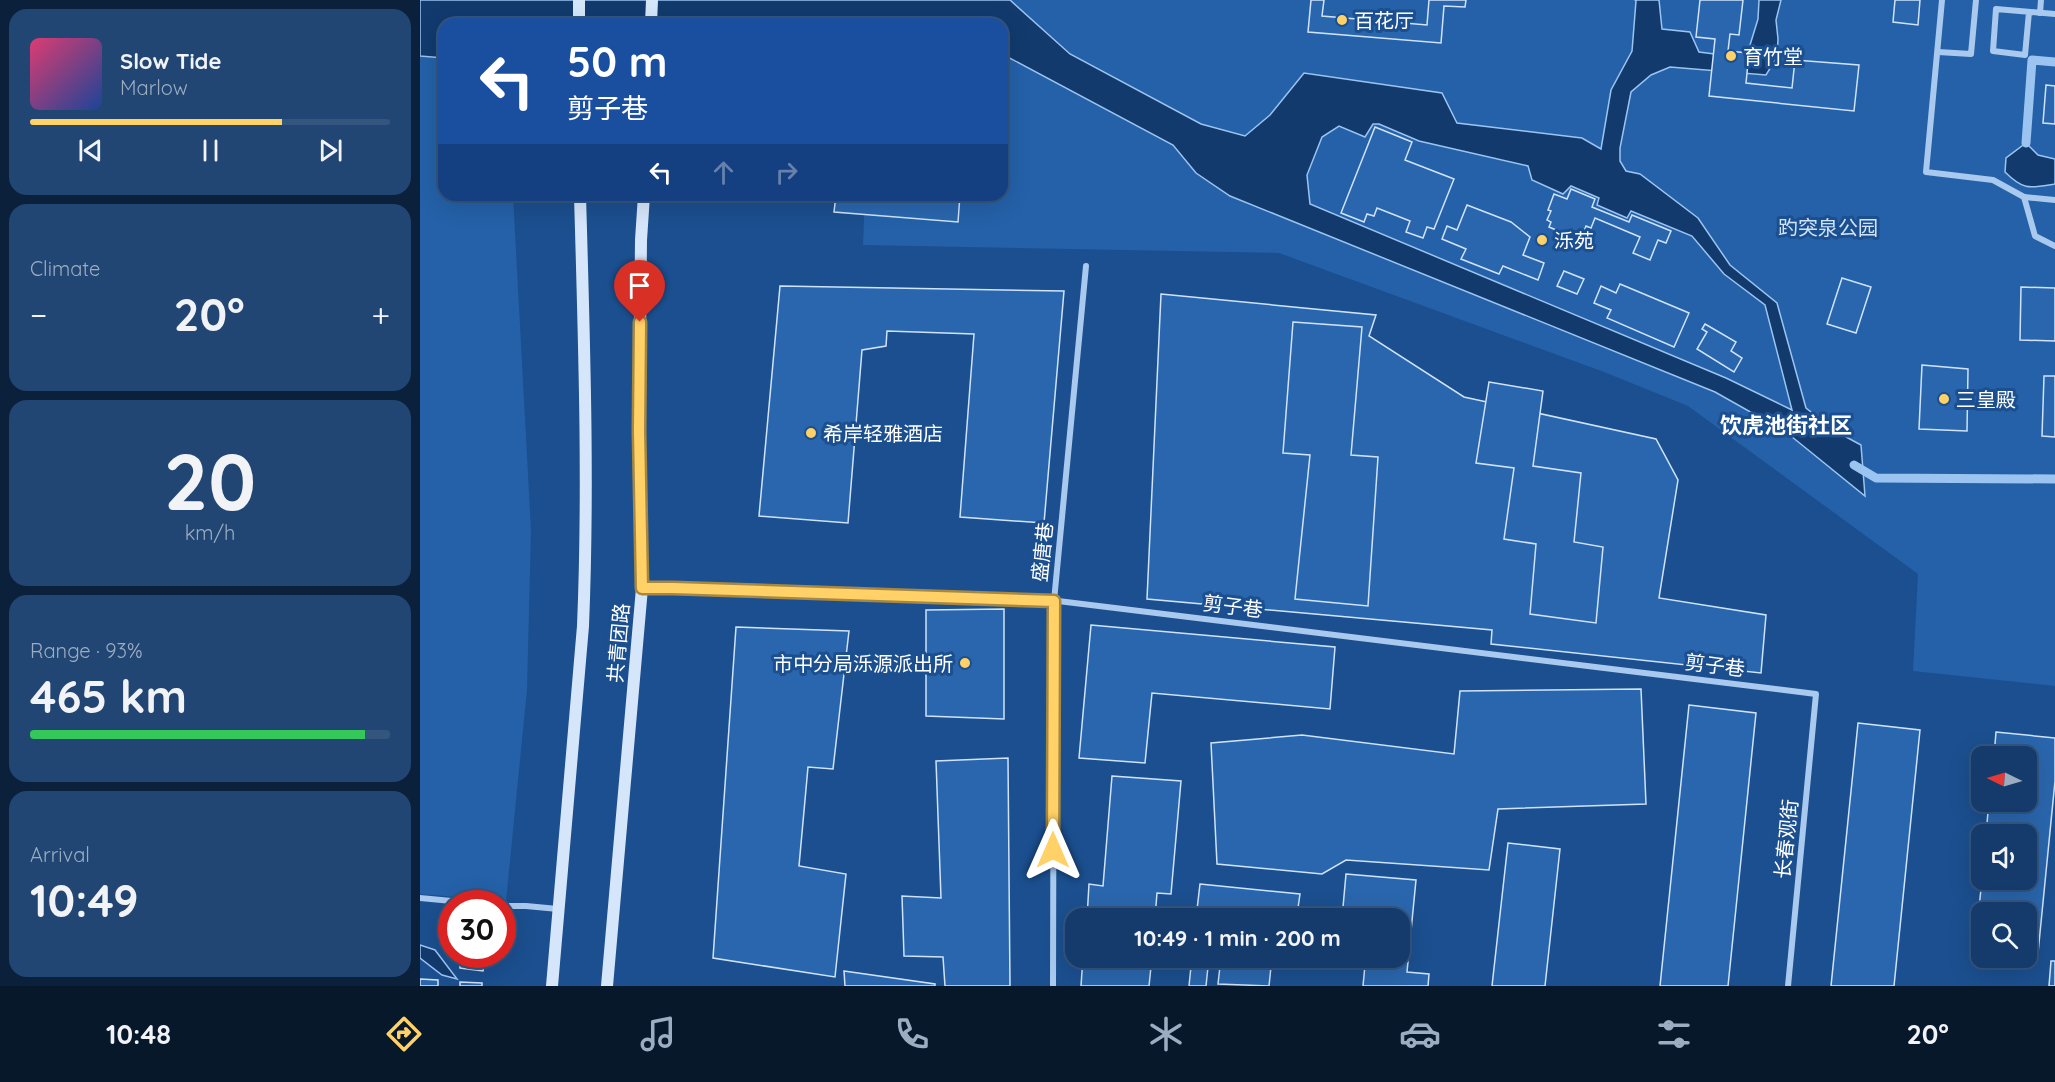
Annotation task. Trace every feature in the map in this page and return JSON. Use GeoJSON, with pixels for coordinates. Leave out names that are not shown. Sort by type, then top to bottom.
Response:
{"type":"FeatureCollection","features":[{"type":"Feature","properties":{"kind":"main road"},"geometry":{"type":"LineString","coordinates":[[579,0],[579,18]]}},
{"type":"Feature","properties":{"kind":"main road"},"geometry":{"type":"LineString","coordinates":[[651,18],[652,0]]}},
{"type":"Feature","properties":{"kind":"main road","name":"共青团路"},"geometry":{"type":"LineString","coordinates":[[552,986],[585,580],[586,427],[580,201]]}},
{"type":"Feature","properties":{"kind":"main road","name":"共青团路"},"geometry":{"type":"LineString","coordinates":[[607,986],[642,588],[639,431],[644,201]]}},
{"type":"Feature","properties":{"kind":"street"},"geometry":{"type":"LineString","coordinates":[[1942,0],[1926,172],[1993,180],[2024,197],[2055,200]]}},
{"type":"Feature","properties":{"kind":"street"},"geometry":{"type":"LineString","coordinates":[[1938,52],[1971,54],[1976,0]]}},
{"type":"Feature","properties":{"kind":"street"},"geometry":{"type":"LineString","coordinates":[[2040,13],[2042,0]]}},
{"type":"Feature","properties":{"kind":"street"},"geometry":{"type":"LineString","coordinates":[[2029,12],[2025,55],[1993,51],[1996,9],[2055,14]]}},
{"type":"Feature","properties":{"kind":"street"},"geometry":{"type":"LineString","coordinates":[[2024,197],[2035,236],[2055,246]]}},
{"type":"Feature","properties":{"kind":"street","name":"盛唐巷"},"geometry":{"type":"LineString","coordinates":[[1053,986],[1054,601],[1086,266]]}},
{"type":"Feature","properties":{"kind":"street","name":"剪子巷"},"geometry":{"type":"LineString","coordinates":[[642,588],[1054,601],[1816,694]]}},
{"type":"Feature","properties":{"kind":"street","name":"长春观街"},"geometry":{"type":"LineString","coordinates":[[1788,986],[1816,694]]}},
{"type":"Feature","properties":{"kind":"street"},"geometry":{"type":"LineString","coordinates":[[420,898],[438,900]]}},
{"type":"Feature","properties":{"kind":"street"},"geometry":{"type":"LineString","coordinates":[[516,906],[558,909]]}},
{"type":"Feature","properties":{"kind":"green space","name":"趵突泉公园"},"geometry":{"type":"Polygon","coordinates":[[[420,0],[2055,0],[2055,686],[1913,671],[1918,574],[1688,406],[1604,372],[1279,253],[863,245],[865,201],[1008,201],[1008,18],[438,18],[420,0]]]}},
{"type":"Feature","properties":{"kind":"green space"},"geometry":{"type":"Polygon","coordinates":[[[420,56],[438,58],[438,201],[513,201],[531,530],[527,690],[507,890],[438,890],[438,895],[420,894],[420,56]]]}},
{"type":"Feature","properties":{"kind":"shaded area"},"geometry":{"type":"Polygon","coordinates":[[[420,0],[1010,0],[1070,54],[1201,124],[1245,136],[1270,115],[1304,73],[1442,93],[1457,123],[1582,138],[1601,149],[1611,90],[1632,51],[1635,0],[1659,0],[1662,29],[1690,32],[1699,52],[1746,58],[1758,19],[1759,0],[1781,0],[1776,20],[1777,57],[1766,75],[1670,67],[1651,75],[1631,92],[1620,148],[1620,161],[1626,171],[1640,174],[1698,218],[1730,265],[1777,303],[1806,408],[1837,432],[1861,445],[1865,496],[1786,432],[1715,392],[1230,196],[1196,173],[1173,145],[1008,57],[1008,18],[438,18],[438,58],[420,56],[420,0]],[[1373,124],[1365,137],[1339,126],[1322,137],[1307,175],[1310,204],[1726,378],[1792,410],[1765,305],[1724,274],[1692,236],[1631,211],[1627,218],[1597,205],[1599,198],[1571,186],[1563,194],[1532,180],[1528,166],[1419,141],[1379,124],[1373,124]]]}},
{"type":"Feature","properties":{"kind":"shaded area"},"geometry":{"type":"Polygon","coordinates":[[[2026,143],[2038,155],[2055,159],[2055,184],[2028,187],[2017,182],[2005,172],[2006,158],[2026,143]]]}},
{"type":"Feature","properties":{"kind":"shaded area"},"geometry":{"type":"Polygon","coordinates":[[[420,945],[435,950],[438,954],[438,968],[449,968],[457,979],[442,975],[420,958],[420,945]]]}},
{"type":"Feature","properties":{"kind":"building","name":"百花厅"},"geometry":{"type":"Polygon","coordinates":[[[1311,0],[1324,0],[1322,16],[1427,25],[1429,0],[1466,0],[1465,7],[1444,6],[1441,43],[1308,32],[1311,0]]]}},
{"type":"Feature","properties":{"kind":"building","name":"育竹堂"},"geometry":{"type":"Polygon","coordinates":[[[1700,0],[1743,0],[1739,35],[1730,34],[1728,51],[1749,53],[1746,83],[1792,88],[1795,60],[1859,65],[1854,111],[1709,96],[1715,39],[1696,37],[1700,0]]]}},
{"type":"Feature","properties":{"kind":"building"},"geometry":{"type":"Polygon","coordinates":[[[1895,0],[1920,0],[1918,25],[1893,22],[1895,0]]]}},
{"type":"Feature","properties":{"kind":"building"},"geometry":{"type":"Polygon","coordinates":[[[2046,85],[2055,86],[2055,124],[2043,123],[2046,85]]]}},
{"type":"Feature","properties":{"kind":"building"},"geometry":{"type":"Polygon","coordinates":[[[1375,127],[1412,142],[1405,160],[1454,179],[1434,229],[1427,227],[1423,238],[1406,232],[1410,221],[1377,208],[1374,216],[1367,214],[1364,222],[1341,213],[1375,127]]]}},
{"type":"Feature","properties":{"kind":"building"},"geometry":{"type":"Polygon","coordinates":[[[1571,189],[1595,199],[1592,207],[1629,222],[1632,215],[1671,231],[1666,243],[1658,240],[1650,260],[1633,253],[1640,237],[1595,218],[1591,228],[1586,226],[1583,234],[1576,231],[1573,237],[1549,227],[1551,222],[1547,220],[1551,211],[1548,210],[1554,194],[1567,199],[1571,189]]]}},
{"type":"Feature","properties":{"kind":"building"},"geometry":{"type":"Polygon","coordinates":[[[835,201],[960,201],[958,222],[834,212],[835,201]]]}},
{"type":"Feature","properties":{"kind":"building"},"geometry":{"type":"Polygon","coordinates":[[[1467,205],[1511,222],[1530,237],[1523,255],[1544,263],[1538,280],[1503,266],[1499,274],[1461,259],[1466,249],[1442,239],[1447,226],[1457,230],[1467,205]]]}},
{"type":"Feature","properties":{"kind":"building"},"geometry":{"type":"Polygon","coordinates":[[[1564,271],[1584,279],[1577,294],[1557,286],[1564,271]]]}},
{"type":"Feature","properties":{"kind":"building"},"geometry":{"type":"Polygon","coordinates":[[[1842,278],[1871,287],[1856,333],[1827,324],[1842,278]]]}},
{"type":"Feature","properties":{"kind":"building"},"geometry":{"type":"Polygon","coordinates":[[[1620,284],[1689,313],[1674,347],[1607,318],[1611,310],[1594,303],[1601,286],[1616,293],[1620,284]]]}},
{"type":"Feature","properties":{"kind":"building","name":"希岸轻雅酒店"},"geometry":{"type":"Polygon","coordinates":[[[780,286],[1064,291],[1044,523],[960,517],[974,334],[887,331],[886,346],[862,350],[848,523],[759,516],[780,286]]]}},
{"type":"Feature","properties":{"kind":"building"},"geometry":{"type":"Polygon","coordinates":[[[2021,287],[2055,288],[2055,341],[2020,340],[2021,287]]]}},
{"type":"Feature","properties":{"kind":"building"},"geometry":{"type":"Polygon","coordinates":[[[1161,294],[1376,315],[1369,336],[1464,397],[1656,439],[1678,480],[1659,598],[1766,615],[1761,673],[1491,644],[1492,630],[1147,599],[1161,294]]]}},
{"type":"Feature","properties":{"kind":"building"},"geometry":{"type":"Polygon","coordinates":[[[1293,322],[1362,327],[1351,455],[1378,457],[1368,606],[1295,599],[1310,455],[1283,453],[1293,322]]]}},
{"type":"Feature","properties":{"kind":"building"},"geometry":{"type":"Polygon","coordinates":[[[1705,324],[1736,342],[1731,351],[1742,358],[1734,372],[1697,349],[1707,332],[1702,329],[1705,324]]]}},
{"type":"Feature","properties":{"kind":"building","name":"三皇殿"},"geometry":{"type":"Polygon","coordinates":[[[1922,365],[1968,369],[1967,431],[1919,429],[1922,365]]]}},
{"type":"Feature","properties":{"kind":"building"},"geometry":{"type":"Polygon","coordinates":[[[2044,376],[2055,376],[2055,437],[2042,436],[2044,376]]]}},
{"type":"Feature","properties":{"kind":"building"},"geometry":{"type":"Polygon","coordinates":[[[1489,382],[1543,391],[1533,466],[1581,473],[1574,542],[1603,547],[1596,623],[1530,614],[1536,544],[1504,539],[1514,468],[1476,463],[1489,382]]]}},
{"type":"Feature","properties":{"kind":"building","name":"市中分局泺源派出所"},"geometry":{"type":"Polygon","coordinates":[[[1004,609],[1004,719],[926,716],[926,610],[1004,609]]]}},
{"type":"Feature","properties":{"kind":"building"},"geometry":{"type":"Polygon","coordinates":[[[1091,625],[1335,647],[1330,709],[1152,693],[1145,763],[1079,758],[1091,625]]]}},
{"type":"Feature","properties":{"kind":"building"},"geometry":{"type":"Polygon","coordinates":[[[736,627],[849,631],[833,769],[808,767],[799,866],[846,874],[835,977],[713,958],[736,627]]]}},
{"type":"Feature","properties":{"kind":"building"},"geometry":{"type":"Polygon","coordinates":[[[1641,689],[1646,804],[1498,809],[1489,870],[1346,860],[1322,874],[1217,864],[1211,743],[1302,735],[1454,754],[1460,691],[1641,689]]]}},
{"type":"Feature","properties":{"kind":"building"},"geometry":{"type":"Polygon","coordinates":[[[1689,705],[1756,713],[1728,986],[1660,986],[1689,705]]]}},
{"type":"Feature","properties":{"kind":"building"},"geometry":{"type":"Polygon","coordinates":[[[1858,723],[1920,730],[1894,986],[1831,986],[1858,723]]]}},
{"type":"Feature","properties":{"kind":"building"},"geometry":{"type":"Polygon","coordinates":[[[1996,732],[2055,738],[2055,781],[2038,953],[2037,902],[1980,902],[1981,890],[2037,890],[2037,824],[1987,824],[1988,812],[2037,812],[2037,746],[1995,746],[1996,732]]]}},
{"type":"Feature","properties":{"kind":"building"},"geometry":{"type":"Polygon","coordinates":[[[1008,758],[1010,986],[945,986],[943,957],[904,956],[902,896],[941,898],[936,761],[1008,758]]]}},
{"type":"Feature","properties":{"kind":"building"},"geometry":{"type":"Polygon","coordinates":[[[1112,776],[1181,781],[1171,894],[1157,893],[1156,908],[1088,908],[1089,884],[1103,886],[1112,776]]]}},
{"type":"Feature","properties":{"kind":"building"},"geometry":{"type":"Polygon","coordinates":[[[1508,843],[1560,849],[1545,986],[1492,986],[1508,843]]]}},
{"type":"Feature","properties":{"kind":"building"},"geometry":{"type":"Polygon","coordinates":[[[1346,874],[1416,880],[1410,941],[1410,908],[1343,908],[1346,874]]]}},
{"type":"Feature","properties":{"kind":"building"},"geometry":{"type":"Polygon","coordinates":[[[1200,884],[1300,894],[1298,908],[1197,908],[1200,884]]]}},
{"type":"Feature","properties":{"kind":"building"},"geometry":{"type":"Polygon","coordinates":[[[2051,961],[2055,961],[2055,986],[2049,986],[2051,961]]]}},
{"type":"Feature","properties":{"kind":"building"},"geometry":{"type":"Polygon","coordinates":[[[460,968],[483,968],[483,971],[460,968]]]}},
{"type":"Feature","properties":{"kind":"building"},"geometry":{"type":"Polygon","coordinates":[[[1082,968],[1151,968],[1149,986],[1081,986],[1082,968]]]}},
{"type":"Feature","properties":{"kind":"building"},"geometry":{"type":"Polygon","coordinates":[[[1191,968],[1208,968],[1206,986],[1189,986],[1191,968]]]}},
{"type":"Feature","properties":{"kind":"building"},"geometry":{"type":"Polygon","coordinates":[[[1220,968],[1271,968],[1269,986],[1218,984],[1220,968]]]}},
{"type":"Feature","properties":{"kind":"building"},"geometry":{"type":"Polygon","coordinates":[[[1365,968],[1407,968],[1407,972],[1429,974],[1428,986],[1363,986],[1365,968]]]}},
{"type":"Feature","properties":{"kind":"building"},"geometry":{"type":"Polygon","coordinates":[[[844,971],[935,984],[935,986],[845,986],[844,971]]]}},
{"type":"Feature","properties":{"kind":"building"},"geometry":{"type":"Polygon","coordinates":[[[420,979],[438,980],[438,986],[420,986],[420,979]]]}},
{"type":"Feature","properties":{"kind":"building"},"geometry":{"type":"Polygon","coordinates":[[[460,982],[482,983],[482,986],[460,986],[460,982]]]}},
{"type":"Feature","properties":{"kind":"waterway"},"geometry":{"type":"LineString","coordinates":[[2026,143],[2032,60],[2055,62]]}},
{"type":"Feature","properties":{"kind":"waterway"},"geometry":{"type":"LineString","coordinates":[[1854,465],[1876,478],[2055,479]]}},
{"type":"Feature","properties":{"kind":"place","name":"百花厅"},"geometry":{"type":"Point","coordinates":[1342,20]}},
{"type":"Feature","properties":{"kind":"place","name":"育竹堂"},"geometry":{"type":"Point","coordinates":[1731,56]}},
{"type":"Feature","properties":{"kind":"place","name":"泺苑"},"geometry":{"type":"Point","coordinates":[1542,240]}},
{"type":"Feature","properties":{"kind":"place","name":"三皇殿"},"geometry":{"type":"Point","coordinates":[1944,399]}},
{"type":"Feature","properties":{"kind":"place","name":"希岸轻雅酒店"},"geometry":{"type":"Point","coordinates":[811,433]}},
{"type":"Feature","properties":{"kind":"place","name":"市中分局泺源派出所"},"geometry":{"type":"Point","coordinates":[965,663]}},
{"type":"Feature","properties":{"kind":"district","name":"饮虎池街社区"},"geometry":{"type":"Point","coordinates":[1786,425]}},
{"type":"Feature","properties":{"kind":"route"},"geometry":{"type":"LineString","coordinates":[[640,322],[639,431],[642,588],[1054,601],[1053,850]]}}]}
